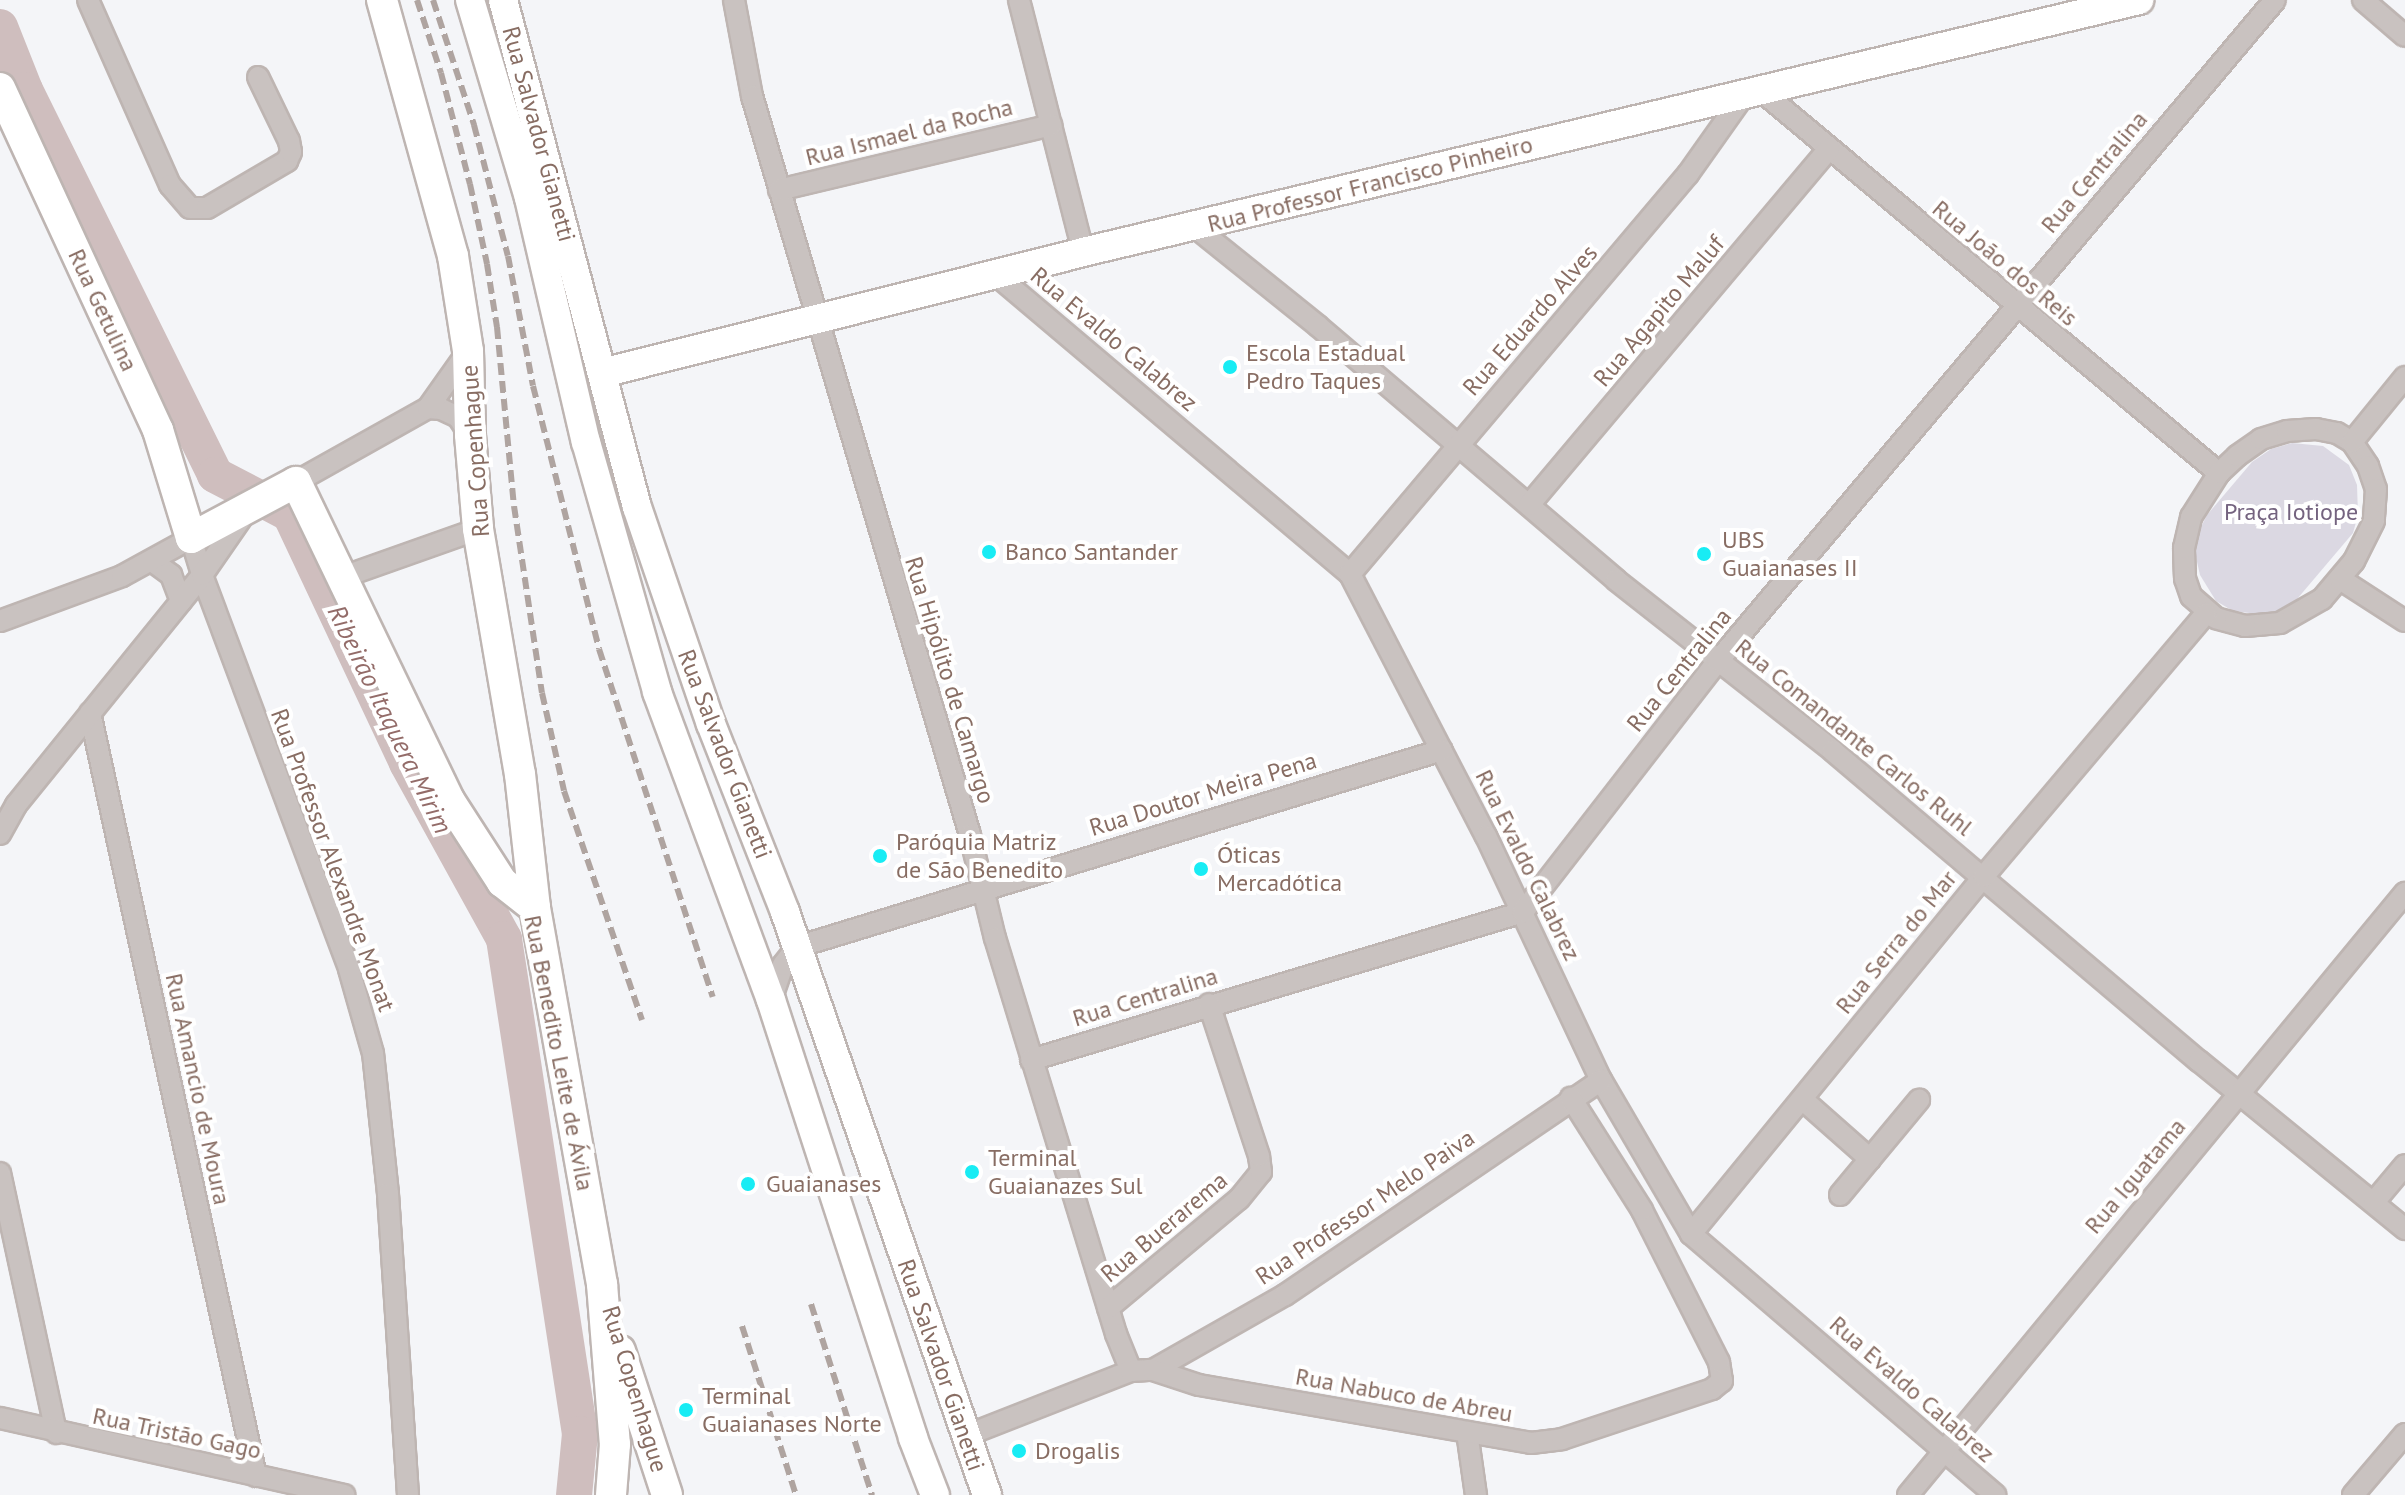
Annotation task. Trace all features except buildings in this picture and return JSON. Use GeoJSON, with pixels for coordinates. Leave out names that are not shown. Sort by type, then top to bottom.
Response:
{"type":"FeatureCollection","features":[{"type":"Feature","properties":{"kind":"main road","name":"Rua Copenhague"},"geometry":{"type":"LineString","coordinates":[[382,0],[453,256],[468,351],[470,435],[478,529],[520,774],[535,908]]}},
{"type":"Feature","properties":{"kind":"main road","name":"Rua Salvador Gianetti"},"geometry":{"type":"LineString","coordinates":[[470,0],[529,198],[620,574],[657,692],[771,1000],[909,1428],[935,1495]]}},
{"type":"Feature","properties":{"kind":"main road","name":"Rua Salvador Gianetti"},"geometry":{"type":"LineString","coordinates":[[503,0],[637,507],[673,616],[797,947],[987,1495]]}},
{"type":"Feature","properties":{"kind":"main road","name":"Rua Professor Francisco Pinheiro"},"geometry":{"type":"LineString","coordinates":[[602,373],[1083,252],[2139,0]]}},
{"type":"Feature","properties":{"kind":"main road","name":"Rua Getulina"},"geometry":{"type":"LineString","coordinates":[[0,88],[158,430],[191,538]]}},
{"type":"Feature","properties":{"kind":"main road"},"geometry":{"type":"LineString","coordinates":[[191,538],[271,496]]}},
{"type":"Feature","properties":{"kind":"main road","name":"Rua Benedito Leite de Ávila"},"geometry":{"type":"LineString","coordinates":[[271,496],[340,578],[449,800],[502,882],[535,908],[602,1284],[615,1444],[611,1495]]}},
{"type":"Feature","properties":{"kind":"main road","name":"Rua Copenhague"},"geometry":{"type":"LineString","coordinates":[[602,1284],[611,1304],[619,1348],[667,1495]]}},
{"type":"Feature","properties":{"kind":"main road"},"geometry":{"type":"LineString","coordinates":[[909,1428],[938,1441],[965,1436]]}},
{"type":"Feature","properties":{"kind":"street"},"geometry":{"type":"LineString","coordinates":[[88,0],[170,185],[190,208],[207,208],[287,161],[289,141],[258,77]]}},
{"type":"Feature","properties":{"kind":"street","name":"Rua Hipólito de Camargo"},"geometry":{"type":"LineString","coordinates":[[734,0],[752,96],[779,190],[1031,1060],[1108,1308],[1131,1371]]}},
{"type":"Feature","properties":{"kind":"street"},"geometry":{"type":"LineString","coordinates":[[1019,0],[1083,252]]}},
{"type":"Feature","properties":{"kind":"street","name":"Rua Centralina"},"geometry":{"type":"LineString","coordinates":[[1031,1060],[1523,912],[1718,661],[2275,0]]}},
{"type":"Feature","properties":{"kind":"street"},"geometry":{"type":"LineString","coordinates":[[2363,0],[2405,36]]}},
{"type":"Feature","properties":{"kind":"street","name":"Rua João dos Reis"},"geometry":{"type":"LineString","coordinates":[[1752,93],[1829,149],[2219,473]]}},
{"type":"Feature","properties":{"kind":"street","name":"Rua Eduardo Alves"},"geometry":{"type":"LineString","coordinates":[[1350,574],[1456,444],[1688,174],[1752,93]]}},
{"type":"Feature","properties":{"kind":"street","name":"Rua Ismael da Rocha"},"geometry":{"type":"LineString","coordinates":[[779,190],[1051,125]]}},
{"type":"Feature","properties":{"kind":"street","name":"Rua Agapito Maluf"},"geometry":{"type":"LineString","coordinates":[[1529,505],[1829,149]]}},
{"type":"Feature","properties":{"kind":"street","name":"Rua Comandante Carlos Ruhl"},"geometry":{"type":"LineString","coordinates":[[1195,227],[1718,661],[1984,876],[2240,1094],[2405,1229]]}},
{"type":"Feature","properties":{"kind":"street","name":"Rua Evaldo Calabrez"},"geometry":{"type":"LineString","coordinates":[[995,274],[1350,574],[1523,912],[1601,1080],[1691,1234],[1996,1495]]}},
{"type":"Feature","properties":{"kind":"street"},"geometry":{"type":"LineString","coordinates":[[2,826],[202,575],[271,496],[428,408],[468,351]]}},
{"type":"Feature","properties":{"kind":"street"},"geometry":{"type":"LineString","coordinates":[[2352,442],[2405,377]]}},
{"type":"Feature","properties":{"kind":"street"},"geometry":{"type":"LineString","coordinates":[[428,408],[441,409],[458,417],[470,435]]}},
{"type":"Feature","properties":{"kind":"street"},"geometry":{"type":"LineString","coordinates":[[2316,429],[2337,433],[2352,442],[2368,466],[2376,489],[2374,521],[2340,579],[2310,609],[2280,623],[2245,626],[2206,613],[2191,596],[2183,564],[2184,548],[2191,517],[2219,473],[2261,439],[2287,431],[2316,429]]}},
{"type":"Feature","properties":{"kind":"street"},"geometry":{"type":"LineString","coordinates":[[340,578],[478,529]]}},
{"type":"Feature","properties":{"kind":"street"},"geometry":{"type":"LineString","coordinates":[[0,621],[122,576],[191,538]]}},
{"type":"Feature","properties":{"kind":"street","name":"Rua Professor Alexandre Monat"},"geometry":{"type":"LineString","coordinates":[[191,538],[202,575],[349,969],[373,1053],[388,1194],[408,1495]]}},
{"type":"Feature","properties":{"kind":"street"},"geometry":{"type":"LineString","coordinates":[[152,561],[171,575],[181,601]]}},
{"type":"Feature","properties":{"kind":"street"},"geometry":{"type":"LineString","coordinates":[[2340,579],[2405,621]]}},
{"type":"Feature","properties":{"kind":"street","name":"Rua Serra do Mar"},"geometry":{"type":"LineString","coordinates":[[1691,1234],[1984,876],[2206,613]]}},
{"type":"Feature","properties":{"kind":"street","name":"Rua Amancio de Moura"},"geometry":{"type":"LineString","coordinates":[[90,713],[256,1476]]}},
{"type":"Feature","properties":{"kind":"street","name":"Rua Doutor Meira Pena"},"geometry":{"type":"LineString","coordinates":[[797,947],[1442,750]]}},
{"type":"Feature","properties":{"kind":"street","name":"Rua Iguatama"},"geometry":{"type":"LineString","coordinates":[[1908,1495],[1942,1450],[2405,893]]}},
{"type":"Feature","properties":{"kind":"street"},"geometry":{"type":"LineString","coordinates":[[771,1000],[783,965],[797,947]]}},
{"type":"Feature","properties":{"kind":"street","name":"Rua Buerarema"},"geometry":{"type":"LineString","coordinates":[[1108,1308],[1239,1199],[1261,1172],[1259,1156],[1209,1004]]}},
{"type":"Feature","properties":{"kind":"street","name":"Rua Professor Melo Paiva"},"geometry":{"type":"LineString","coordinates":[[1153,1370],[1285,1295],[1601,1080]]}},
{"type":"Feature","properties":{"kind":"street","name":"Rua Nabuco de Abreu"},"geometry":{"type":"LineString","coordinates":[[1131,1371],[1153,1370],[1199,1385],[1531,1443],[1562,1439],[1708,1391],[1722,1381],[1719,1362],[1670,1262],[1571,1098]]}},
{"type":"Feature","properties":{"kind":"street"},"geometry":{"type":"LineString","coordinates":[[1802,1099],[1870,1159]]}},
{"type":"Feature","properties":{"kind":"street"},"geometry":{"type":"LineString","coordinates":[[1840,1195],[1919,1100]]}},
{"type":"Feature","properties":{"kind":"street"},"geometry":{"type":"LineString","coordinates":[[2374,1202],[2405,1165]]}},
{"type":"Feature","properties":{"kind":"street"},"geometry":{"type":"LineString","coordinates":[[0,1173],[56,1433]]}},
{"type":"Feature","properties":{"kind":"street"},"geometry":{"type":"LineString","coordinates":[[965,1436],[1131,1371]]}},
{"type":"Feature","properties":{"kind":"street","name":"Rua Tristão Gago"},"geometry":{"type":"LineString","coordinates":[[0,1418],[56,1433],[345,1495]]}},
{"type":"Feature","properties":{"kind":"street"},"geometry":{"type":"LineString","coordinates":[[1467,1432],[1476,1495]]}},
{"type":"Feature","properties":{"kind":"street"},"geometry":{"type":"LineString","coordinates":[[2353,1495],[2405,1434]]}},
{"type":"Feature","properties":{"kind":"green space","name":"Praça Iotiope"},"geometry":{"type":"Polygon","coordinates":[[[2292,443],[2323,446],[2349,465],[2357,485],[2358,515],[2353,533],[2292,605],[2266,615],[2233,611],[2216,601],[2200,575],[2195,553],[2199,531],[2207,515],[2252,462],[2271,449],[2292,443]]]}},
{"type":"Feature","properties":{"kind":"waterway","name":"Ribeirão Itaquera Mirim"},"geometry":{"type":"LineString","coordinates":[[0,27],[25,90],[215,475],[290,514],[407,763],[504,939],[580,1434],[574,1495]]}},
{"type":"Feature","properties":{"kind":"railway"},"geometry":{"type":"LineString","coordinates":[[417,0],[441,73],[487,264],[497,327],[514,506],[542,693],[564,791],[642,1020]]}},
{"type":"Feature","properties":{"kind":"railway"},"geometry":{"type":"LineString","coordinates":[[433,0],[474,125],[508,256],[533,386],[599,649],[713,997]]}},
{"type":"Feature","properties":{"kind":"railway"},"geometry":{"type":"LineString","coordinates":[[811,1304],[872,1495]]}},
{"type":"Feature","properties":{"kind":"railway"},"geometry":{"type":"LineString","coordinates":[[742,1326],[796,1495]]}},
{"type":"Feature","properties":{"kind":"place","name":"Escola Estadual Pedro Taques"},"geometry":{"type":"Point","coordinates":[1230,367]}},
{"type":"Feature","properties":{"kind":"place","name":"Banco Santander"},"geometry":{"type":"Point","coordinates":[989,552]}},
{"type":"Feature","properties":{"kind":"place","name":"UBS Guaianases II"},"geometry":{"type":"Point","coordinates":[1704,554]}},
{"type":"Feature","properties":{"kind":"place","name":"Paróquia Matriz de São Benedito"},"geometry":{"type":"Point","coordinates":[880,856]}},
{"type":"Feature","properties":{"kind":"place","name":"Óticas Mercadótica"},"geometry":{"type":"Point","coordinates":[1201,869]}},
{"type":"Feature","properties":{"kind":"place","name":"Terminal Guaianazes Sul"},"geometry":{"type":"Point","coordinates":[972,1172]}},
{"type":"Feature","properties":{"kind":"place","name":"Guaianases"},"geometry":{"type":"Point","coordinates":[748,1184]}},
{"type":"Feature","properties":{"kind":"place","name":"Terminal Guaianases Norte"},"geometry":{"type":"Point","coordinates":[686,1410]}},
{"type":"Feature","properties":{"kind":"place","name":"Drogalis"},"geometry":{"type":"Point","coordinates":[1019,1451]}}]}
